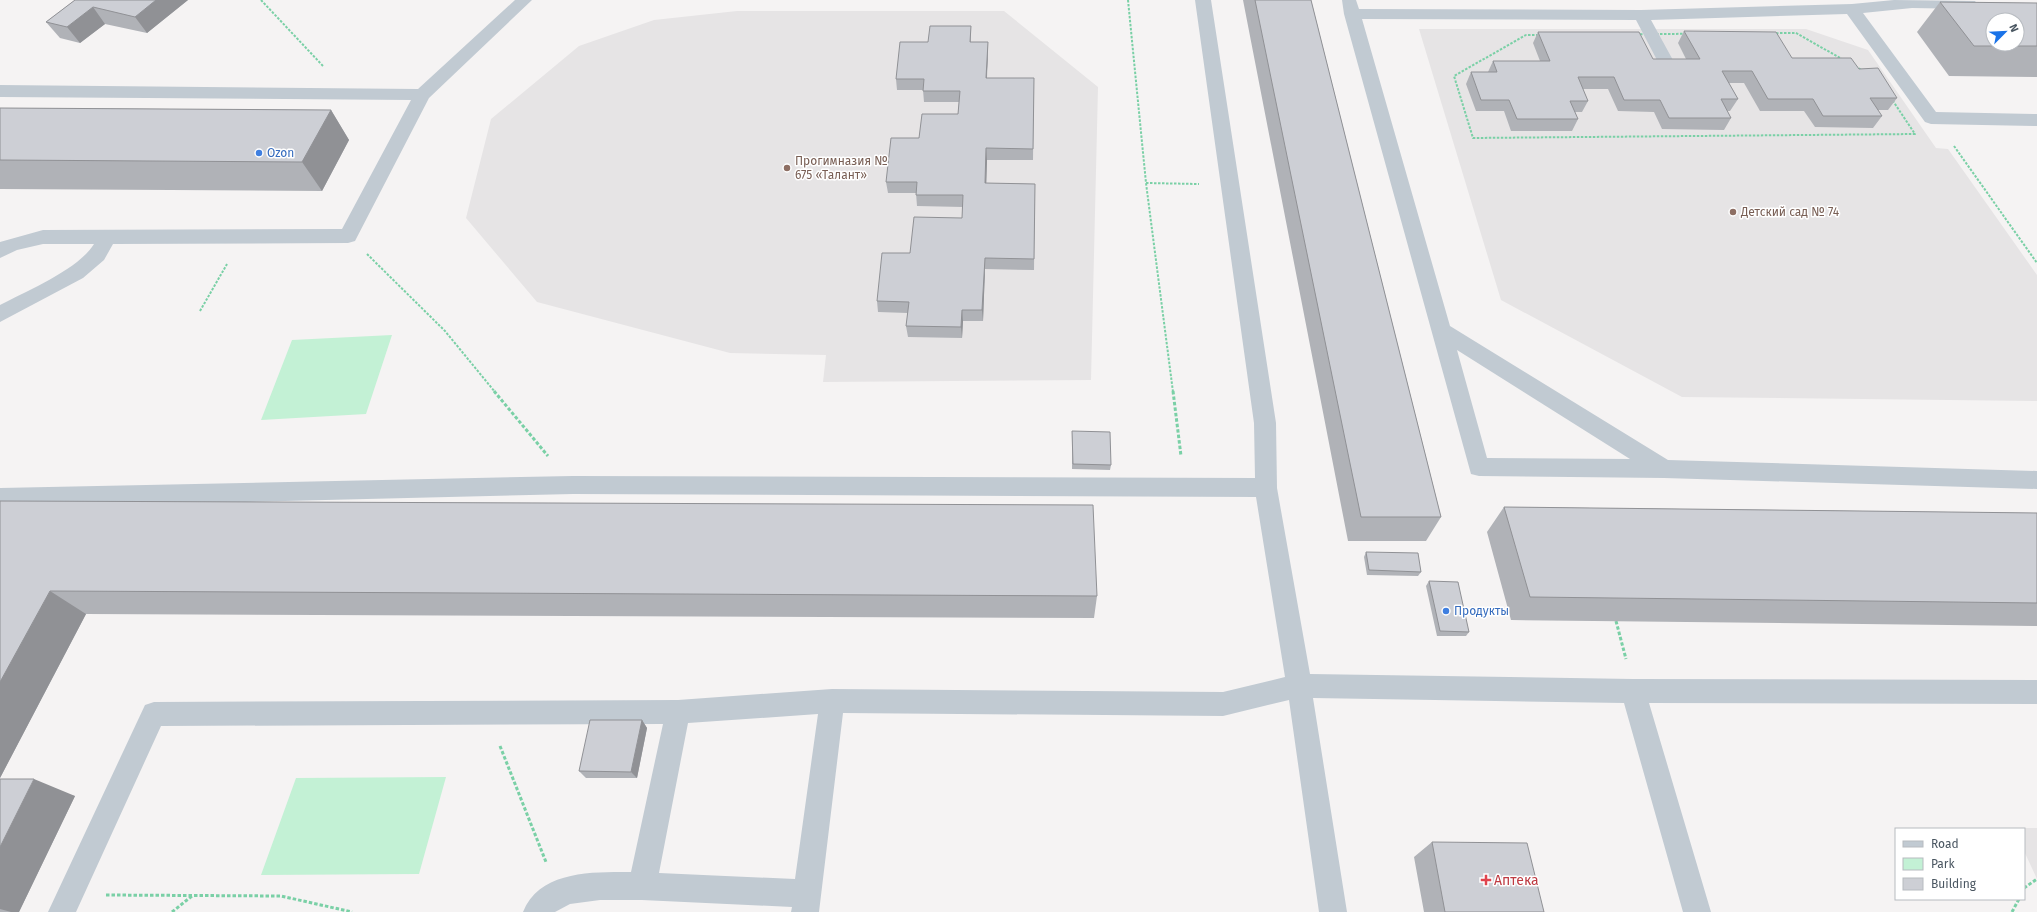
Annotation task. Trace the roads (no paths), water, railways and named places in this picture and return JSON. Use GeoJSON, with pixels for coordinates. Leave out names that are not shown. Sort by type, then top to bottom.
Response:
{"type":"FeatureCollection","features":[{"type":"Feature","properties":{"kind":"lane"},"geometry":{"type":"LineString","coordinates":[[0,251],[11,244],[43,237],[348,236],[422,95],[524,0]]}},
{"type":"Feature","properties":{"kind":"lane"},"geometry":{"type":"LineString","coordinates":[[1203,0],[1265,423],[1266,488],[1299,686],[1333,912]]}},
{"type":"Feature","properties":{"kind":"lane"},"geometry":{"type":"LineString","coordinates":[[1982,4],[1912,3],[1852,9],[1641,15],[1350,7],[1479,467],[1664,468],[2037,480]]}},
{"type":"Feature","properties":{"kind":"lane"},"geometry":{"type":"LineString","coordinates":[[1852,9],[1931,118],[2037,120]]}},
{"type":"Feature","properties":{"kind":"lane"},"geometry":{"type":"LineString","coordinates":[[1641,15],[1666,62]]}},
{"type":"Feature","properties":{"kind":"lane"},"geometry":{"type":"LineString","coordinates":[[0,91],[351,96],[422,95]]}},
{"type":"Feature","properties":{"kind":"lane"},"geometry":{"type":"LineString","coordinates":[[0,314],[76,273],[98,255],[108,236]]}},
{"type":"Feature","properties":{"kind":"lane"},"geometry":{"type":"LineString","coordinates":[[1442,332],[1664,468]]}},
{"type":"Feature","properties":{"kind":"lane"},"geometry":{"type":"LineString","coordinates":[[0,498],[573,485],[1266,488]]}},
{"type":"Feature","properties":{"kind":"lane"},"geometry":{"type":"LineString","coordinates":[[66,903],[154,714],[678,712],[832,701],[1223,704],[1299,686],[1633,691],[2037,692]]}},
{"type":"Feature","properties":{"kind":"lane"},"geometry":{"type":"LineString","coordinates":[[1633,691],[1697,912]]}},
{"type":"Feature","properties":{"kind":"lane"},"geometry":{"type":"LineString","coordinates":[[537,912],[559,894],[581,888],[642,886],[806,903],[832,701]]}},
{"type":"Feature","properties":{"kind":"lane"},"geometry":{"type":"LineString","coordinates":[[642,886],[678,712]]}},
{"type":"Feature","properties":{"kind":"place","name":"Ozon"},"geometry":{"type":"Point","coordinates":[259,153]}},
{"type":"Feature","properties":{"kind":"place","name":"Прогимназия № 675 «Талант»"},"geometry":{"type":"Point","coordinates":[787,168]}},
{"type":"Feature","properties":{"kind":"place","name":"Детский сад № 74"},"geometry":{"type":"Point","coordinates":[1733,212]}},
{"type":"Feature","properties":{"kind":"place","name":"Продукты"},"geometry":{"type":"Point","coordinates":[1446,611]}},
{"type":"Feature","properties":{"kind":"place","name":"Аптека"},"geometry":{"type":"Point","coordinates":[1486,880]}}]}
